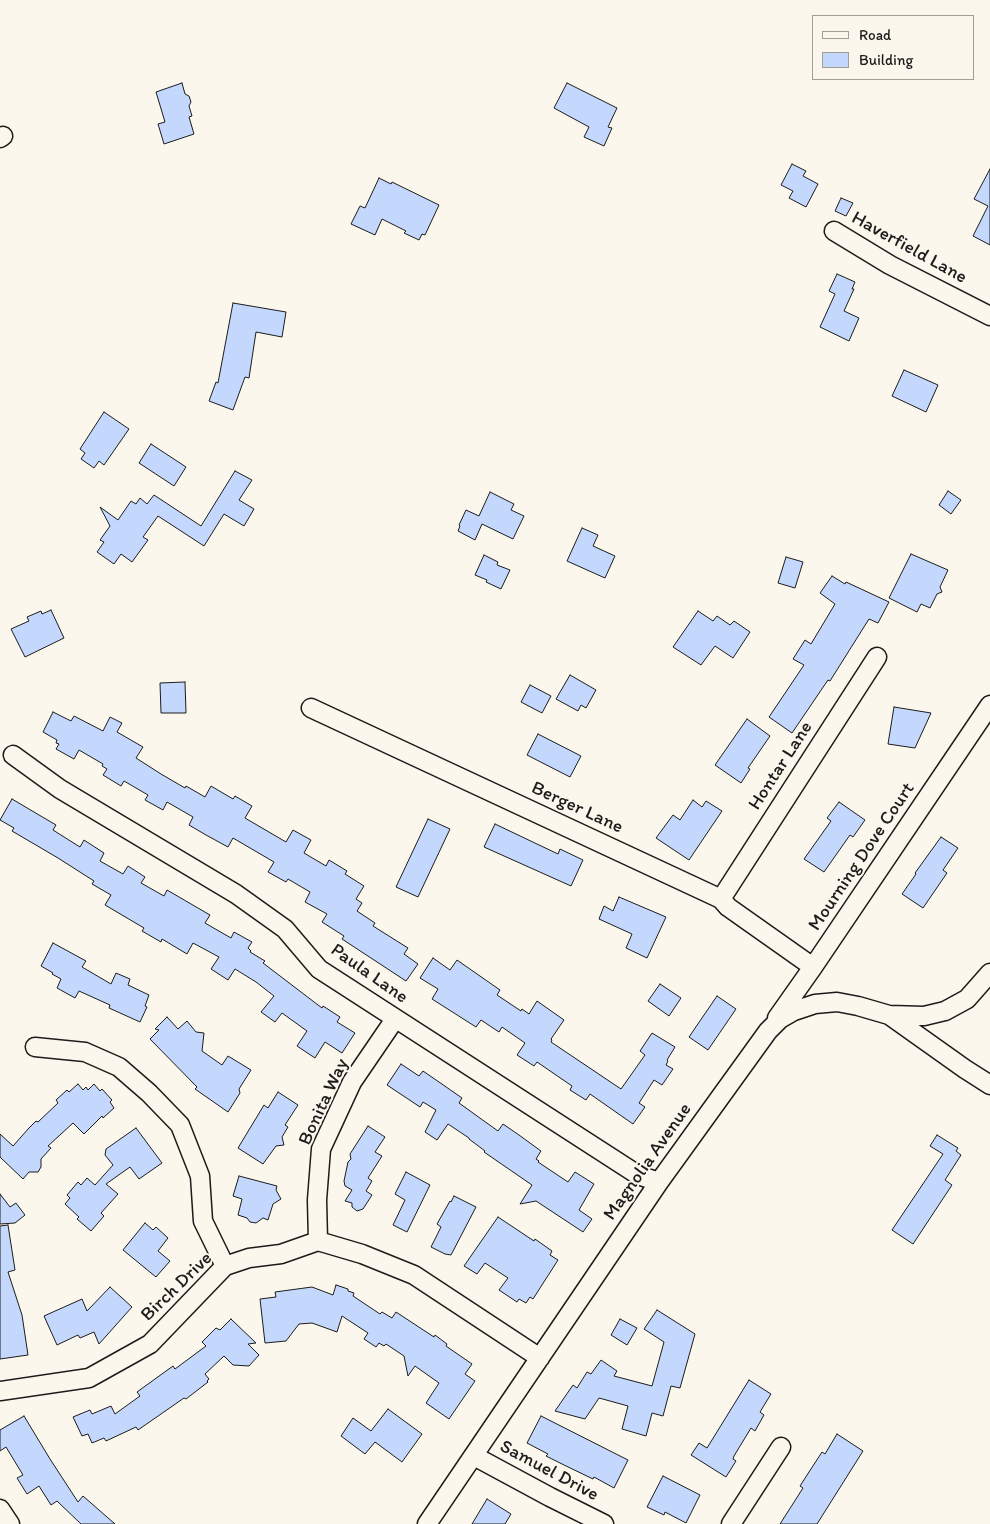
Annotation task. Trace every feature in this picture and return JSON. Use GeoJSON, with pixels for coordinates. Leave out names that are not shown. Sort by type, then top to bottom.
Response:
{"type":"FeatureCollection","features":[{"type":"Feature","properties":{"kind":"street","name":"Haverfield Lane"},"geometry":{"type":"LineString","coordinates":[[834,231],[890,265],[990,316]]}},
{"type":"Feature","properties":{"kind":"street","name":"Hontar Lane"},"geometry":{"type":"LineString","coordinates":[[721,899],[877,657]]}},
{"type":"Feature","properties":{"kind":"street","name":"Mourning Dove Court"},"geometry":{"type":"LineString","coordinates":[[768,1031],[990,705]]}},
{"type":"Feature","properties":{"kind":"street","name":"Berger Lane"},"geometry":{"type":"LineString","coordinates":[[311,708],[721,899],[728,907],[813,967]]}},
{"type":"Feature","properties":{"kind":"street","name":"Paula Lane"},"geometry":{"type":"LineString","coordinates":[[14,755],[60,788],[236,894],[284,929],[319,969],[638,1175],[659,1182]]}},
{"type":"Feature","properties":{"kind":"street","name":"Magnolia Avenue"},"geometry":{"type":"LineString","coordinates":[[428,1524],[659,1182],[768,1031],[780,1019],[794,1011],[815,1004],[837,1002],[888,1015],[924,1016],[945,1012],[967,999],[990,973]]}},
{"type":"Feature","properties":{"kind":"street"},"geometry":{"type":"LineString","coordinates":[[888,1015],[965,1070],[990,1085]]}},
{"type":"Feature","properties":{"kind":"street","name":"Bonita Way"},"geometry":{"type":"LineString","coordinates":[[318,1241],[317,1200],[321,1149],[352,1082],[395,1019]]}},
{"type":"Feature","properties":{"kind":"street"},"geometry":{"type":"LineString","coordinates":[[35,1047],[86,1052],[119,1067],[180,1124],[200,1176],[203,1221],[225,1266]]}},
{"type":"Feature","properties":{"kind":"street"},"geometry":{"type":"LineString","coordinates":[[318,1241],[362,1254],[414,1275],[540,1358]]}},
{"type":"Feature","properties":{"kind":"street","name":"Birch Drive"},"geometry":{"type":"LineString","coordinates":[[0,1391],[89,1378],[150,1344],[225,1266],[249,1258],[281,1254],[318,1241]]}},
{"type":"Feature","properties":{"kind":"street"},"geometry":{"type":"LineString","coordinates":[[731,1524],[781,1447]]}},
{"type":"Feature","properties":{"kind":"street","name":"Samuel Drive"},"geometry":{"type":"LineString","coordinates":[[474,1456],[604,1524]]}},
{"type":"Feature","properties":{"kind":"street"},"geometry":{"type":"LineString","coordinates":[[0,1509],[10,1524]]}},
{"type":"Feature","properties":{"kind":"building"},"geometry":{"type":"Polygon","coordinates":[[[182,83],[185,94],[189,96],[191,102],[189,106],[192,116],[189,117],[194,134],[164,144],[158,124],[165,122],[156,92],[182,83]]]}},
{"type":"Feature","properties":{"kind":"building"},"geometry":{"type":"Polygon","coordinates":[[[567,83],[617,108],[608,127],[612,128],[604,146],[584,137],[589,127],[554,108],[567,83]]]}},
{"type":"Feature","properties":{"kind":"building"},"geometry":{"type":"Polygon","coordinates":[[[792,164],[806,171],[803,176],[818,184],[806,207],[789,198],[793,191],[781,185],[792,164]]]}},
{"type":"Feature","properties":{"kind":"building"},"geometry":{"type":"Polygon","coordinates":[[[990,169],[990,245],[973,236],[988,206],[974,199],[990,169]]]}},
{"type":"Feature","properties":{"kind":"building"},"geometry":{"type":"Polygon","coordinates":[[[379,178],[391,184],[392,182],[439,205],[425,235],[422,234],[419,240],[382,219],[375,235],[351,224],[360,206],[365,208],[379,178]]]}},
{"type":"Feature","properties":{"kind":"building"},"geometry":{"type":"Polygon","coordinates":[[[841,198],[853,203],[846,216],[835,211],[841,198]]]}},
{"type":"Feature","properties":{"kind":"building"},"geometry":{"type":"Polygon","coordinates":[[[837,274],[855,282],[852,289],[854,289],[844,311],[859,318],[849,341],[820,327],[835,294],[829,291],[837,274]]]}},
{"type":"Feature","properties":{"kind":"building"},"geometry":{"type":"Polygon","coordinates":[[[233,303],[286,312],[282,337],[256,332],[249,378],[245,377],[233,410],[209,401],[216,382],[218,383],[233,303]]]}},
{"type":"Feature","properties":{"kind":"building"},"geometry":{"type":"Polygon","coordinates":[[[904,370],[938,385],[926,412],[892,396],[904,370]]]}},
{"type":"Feature","properties":{"kind":"building"},"geometry":{"type":"Polygon","coordinates":[[[104,412],[129,429],[104,465],[99,461],[94,468],[81,459],[85,453],[80,449],[104,412]]]}},
{"type":"Feature","properties":{"kind":"building"},"geometry":{"type":"Polygon","coordinates":[[[151,444],[186,467],[174,486],[139,463],[151,444]]]}},
{"type":"Feature","properties":{"kind":"building"},"geometry":{"type":"Polygon","coordinates":[[[235,471],[252,480],[239,500],[254,509],[244,526],[224,514],[204,546],[158,516],[143,537],[148,540],[132,562],[121,554],[114,564],[97,552],[104,542],[100,540],[110,526],[100,507],[118,520],[131,501],[136,504],[140,498],[147,504],[154,495],[201,526],[235,471]]]}},
{"type":"Feature","properties":{"kind":"building"},"geometry":{"type":"Polygon","coordinates":[[[948,491],[961,500],[951,514],[939,505],[948,491]]]}},
{"type":"Feature","properties":{"kind":"building"},"geometry":{"type":"Polygon","coordinates":[[[490,492],[514,504],[511,510],[524,516],[513,539],[482,524],[475,540],[458,531],[466,510],[479,516],[490,492]]]}},
{"type":"Feature","properties":{"kind":"building"},"geometry":{"type":"Polygon","coordinates":[[[582,528],[598,535],[593,546],[615,556],[605,578],[567,561],[582,528]]]}},
{"type":"Feature","properties":{"kind":"building"},"geometry":{"type":"Polygon","coordinates":[[[911,554],[948,570],[940,587],[942,592],[937,594],[930,608],[921,604],[917,612],[889,598],[911,554]]]}},
{"type":"Feature","properties":{"kind":"building"},"geometry":{"type":"Polygon","coordinates":[[[484,555],[498,562],[497,565],[510,570],[501,589],[475,575],[484,555]]]}},
{"type":"Feature","properties":{"kind":"building"},"geometry":{"type":"Polygon","coordinates":[[[786,557],[803,562],[795,588],[778,583],[786,557]]]}},
{"type":"Feature","properties":{"kind":"building"},"geometry":{"type":"Polygon","coordinates":[[[832,576],[845,584],[846,582],[889,602],[878,623],[869,619],[830,681],[828,680],[792,733],[769,717],[804,665],[793,659],[805,640],[811,644],[835,604],[820,593],[832,576]]]}},
{"type":"Feature","properties":{"kind":"building"},"geometry":{"type":"Polygon","coordinates":[[[51,610],[64,638],[25,657],[11,629],[29,621],[27,617],[41,611],[42,614],[51,610]]]}},
{"type":"Feature","properties":{"kind":"building"},"geometry":{"type":"Polygon","coordinates":[[[698,611],[713,621],[717,616],[730,625],[734,621],[750,632],[733,658],[715,646],[701,665],[673,647],[698,611]]]}},
{"type":"Feature","properties":{"kind":"building"},"geometry":{"type":"Polygon","coordinates":[[[570,675],[596,690],[586,708],[581,705],[578,711],[556,699],[570,675]]]}},
{"type":"Feature","properties":{"kind":"building"},"geometry":{"type":"Polygon","coordinates":[[[185,682],[186,713],[161,713],[160,683],[185,682]]]}},
{"type":"Feature","properties":{"kind":"building"},"geometry":{"type":"Polygon","coordinates":[[[530,685],[551,696],[542,713],[521,702],[530,685]]]}},
{"type":"Feature","properties":{"kind":"building"},"geometry":{"type":"Polygon","coordinates":[[[894,707],[931,713],[915,748],[888,744],[894,707]]]}},
{"type":"Feature","properties":{"kind":"building"},"geometry":{"type":"Polygon","coordinates":[[[53,712],[71,721],[74,716],[103,731],[110,717],[122,723],[117,732],[143,747],[136,758],[161,774],[205,797],[211,786],[233,799],[235,796],[252,806],[245,818],[286,842],[293,830],[311,840],[304,853],[326,866],[329,860],[347,871],[345,874],[364,886],[356,899],[362,903],[357,911],[375,923],[373,926],[408,948],[404,954],[418,964],[406,981],[342,939],[344,936],[322,922],[327,914],[305,902],[310,892],[288,879],[286,882],[268,872],[274,862],[233,838],[228,847],[206,835],[189,825],[193,817],[167,802],[163,810],[145,800],[148,795],[124,781],[121,786],[103,775],[107,769],[102,766],[103,764],[79,750],[74,759],[56,749],[59,744],[56,743],[57,740],[43,732],[53,712]]]}},
{"type":"Feature","properties":{"kind":"building"},"geometry":{"type":"Polygon","coordinates":[[[747,719],[770,736],[748,768],[750,769],[741,783],[715,765],[747,719]]]}},
{"type":"Feature","properties":{"kind":"building"},"geometry":{"type":"Polygon","coordinates":[[[538,734],[581,756],[570,777],[527,755],[538,734]]]}},
{"type":"Feature","properties":{"kind":"building"},"geometry":{"type":"Polygon","coordinates":[[[12,799],[56,825],[53,830],[80,847],[84,840],[104,853],[100,861],[123,874],[128,866],[145,877],[141,883],[164,896],[167,890],[210,915],[205,923],[231,938],[234,932],[252,942],[248,948],[250,952],[265,961],[263,963],[322,1008],[323,1006],[340,1017],[337,1022],[355,1033],[342,1053],[325,1042],[315,1058],[297,1046],[307,1031],[282,1013],[275,1022],[261,1012],[274,996],[256,982],[235,969],[228,980],[211,969],[219,957],[193,943],[187,954],[162,939],[161,942],[142,931],[144,928],[105,905],[111,895],[92,884],[94,881],[12,831],[14,828],[0,820],[12,799]]]}},
{"type":"Feature","properties":{"kind":"building"},"geometry":{"type":"Polygon","coordinates":[[[693,800],[702,807],[706,801],[722,811],[689,860],[656,838],[673,815],[680,820],[693,800]]]}},
{"type":"Feature","properties":{"kind":"building"},"geometry":{"type":"Polygon","coordinates":[[[839,802],[865,820],[853,837],[850,835],[824,872],[804,859],[831,821],[827,818],[839,802]]]}},
{"type":"Feature","properties":{"kind":"building"},"geometry":{"type":"Polygon","coordinates":[[[428,819],[450,829],[418,897],[396,887],[428,819]]]}},
{"type":"Feature","properties":{"kind":"building"},"geometry":{"type":"Polygon","coordinates":[[[495,824],[558,854],[560,849],[583,860],[571,886],[484,847],[495,824]]]}},
{"type":"Feature","properties":{"kind":"building"},"geometry":{"type":"Polygon","coordinates":[[[941,837],[958,848],[943,870],[947,873],[923,908],[902,894],[941,837]]]}},
{"type":"Feature","properties":{"kind":"building"},"geometry":{"type":"Polygon","coordinates":[[[619,897],[666,917],[647,958],[626,948],[632,934],[599,919],[604,906],[613,911],[619,897]]]}},
{"type":"Feature","properties":{"kind":"building"},"geometry":{"type":"Polygon","coordinates":[[[53,943],[86,961],[82,967],[111,984],[116,973],[130,979],[128,985],[149,995],[145,1006],[147,1007],[140,1022],[109,1008],[110,1005],[79,991],[75,998],[57,988],[61,979],[41,966],[53,943]]]}},
{"type":"Feature","properties":{"kind":"building"},"geometry":{"type":"Polygon","coordinates":[[[433,958],[450,970],[457,960],[500,990],[497,995],[521,1011],[522,1009],[529,1014],[537,1001],[564,1020],[551,1039],[551,1042],[621,1089],[645,1055],[640,1051],[652,1033],[675,1047],[666,1065],[673,1069],[662,1085],[654,1080],[639,1103],[645,1107],[633,1124],[590,1094],[586,1100],[570,1090],[572,1086],[537,1062],[534,1066],[517,1055],[525,1043],[502,1027],[499,1032],[481,1020],[476,1027],[432,999],[438,989],[420,978],[433,958]]]}},
{"type":"Feature","properties":{"kind":"building"},"geometry":{"type":"Polygon","coordinates":[[[660,984],[681,998],[669,1016],[648,1001],[660,984]]]}},
{"type":"Feature","properties":{"kind":"building"},"geometry":{"type":"Polygon","coordinates":[[[717,996],[736,1009],[708,1050],[689,1037],[717,996]]]}},
{"type":"Feature","properties":{"kind":"building"},"geometry":{"type":"Polygon","coordinates":[[[167,1017],[178,1029],[187,1021],[196,1032],[204,1033],[202,1051],[222,1065],[228,1056],[251,1070],[228,1112],[195,1089],[197,1087],[150,1039],[159,1030],[155,1029],[167,1017]]]}},
{"type":"Feature","properties":{"kind":"building"},"geometry":{"type":"Polygon","coordinates":[[[401,1064],[419,1076],[423,1071],[439,1082],[462,1098],[459,1103],[498,1131],[503,1124],[519,1135],[541,1151],[536,1159],[538,1162],[568,1182],[575,1172],[594,1184],[579,1210],[592,1219],[583,1232],[536,1201],[520,1204],[532,1185],[484,1152],[469,1138],[448,1124],[437,1140],[425,1132],[436,1110],[423,1102],[420,1107],[387,1085],[401,1064]]]}},
{"type":"Feature","properties":{"kind":"building"},"geometry":{"type":"Polygon","coordinates":[[[78,1084],[83,1090],[86,1087],[88,1090],[94,1084],[100,1091],[102,1089],[112,1100],[110,1102],[114,1108],[103,1118],[102,1116],[84,1134],[73,1123],[48,1146],[51,1148],[41,1159],[41,1167],[38,1172],[29,1172],[23,1179],[0,1157],[0,1134],[13,1146],[36,1121],[38,1122],[58,1103],[56,1100],[67,1090],[69,1092],[78,1084]]]}},
{"type":"Feature","properties":{"kind":"building"},"geometry":{"type":"Polygon","coordinates":[[[278,1092],[298,1105],[285,1125],[288,1127],[282,1137],[284,1145],[276,1146],[263,1164],[238,1148],[264,1105],[268,1108],[278,1092]]]}},
{"type":"Feature","properties":{"kind":"building"},"geometry":{"type":"Polygon","coordinates":[[[368,1126],[385,1137],[375,1152],[382,1156],[368,1178],[372,1181],[366,1191],[372,1195],[363,1209],[357,1211],[352,1207],[352,1203],[345,1201],[352,1190],[345,1186],[344,1181],[348,1162],[351,1159],[350,1154],[368,1126]]]}},
{"type":"Feature","properties":{"kind":"building"},"geometry":{"type":"Polygon","coordinates":[[[136,1128],[162,1163],[139,1179],[130,1167],[106,1184],[118,1194],[101,1213],[104,1216],[91,1231],[77,1219],[79,1217],[65,1204],[70,1198],[67,1195],[78,1182],[81,1185],[87,1178],[95,1185],[113,1165],[105,1155],[106,1149],[136,1128]]]}},
{"type":"Feature","properties":{"kind":"building"},"geometry":{"type":"Polygon","coordinates":[[[937,1135],[958,1148],[956,1151],[961,1155],[945,1180],[952,1185],[913,1244],[892,1230],[943,1154],[930,1146],[937,1135]]]}},
{"type":"Feature","properties":{"kind":"building"},"geometry":{"type":"Polygon","coordinates":[[[406,1172],[430,1185],[407,1232],[393,1225],[405,1200],[395,1194],[406,1172]]]}},
{"type":"Feature","properties":{"kind":"building"},"geometry":{"type":"Polygon","coordinates":[[[239,1176],[277,1186],[276,1190],[281,1199],[273,1204],[268,1220],[263,1218],[256,1223],[250,1222],[247,1218],[238,1215],[242,1199],[233,1196],[239,1176]]]}},
{"type":"Feature","properties":{"kind":"building"},"geometry":{"type":"Polygon","coordinates":[[[0,1194],[10,1207],[16,1203],[25,1215],[15,1223],[0,1224],[0,1194]]]}},
{"type":"Feature","properties":{"kind":"building"},"geometry":{"type":"Polygon","coordinates":[[[454,1196],[476,1207],[451,1255],[431,1247],[441,1227],[437,1224],[454,1196]]]}},
{"type":"Feature","properties":{"kind":"building"},"geometry":{"type":"Polygon","coordinates":[[[498,1217],[552,1251],[550,1255],[558,1260],[533,1299],[530,1297],[526,1303],[519,1299],[517,1302],[499,1290],[508,1278],[485,1263],[477,1274],[464,1266],[498,1217]]]}},
{"type":"Feature","properties":{"kind":"building"},"geometry":{"type":"Polygon","coordinates":[[[145,1223],[153,1230],[156,1227],[168,1238],[158,1251],[170,1261],[156,1277],[123,1250],[145,1223]]]}},
{"type":"Feature","properties":{"kind":"building"},"geometry":{"type":"Polygon","coordinates":[[[8,1225],[15,1270],[8,1272],[22,1315],[28,1355],[0,1359],[0,1226],[8,1225]]]}},
{"type":"Feature","properties":{"kind":"building"},"geometry":{"type":"Polygon","coordinates":[[[336,1285],[348,1289],[348,1291],[354,1293],[353,1296],[380,1314],[382,1312],[392,1318],[396,1312],[434,1337],[435,1335],[447,1344],[446,1346],[472,1364],[465,1374],[475,1381],[449,1419],[426,1403],[439,1383],[415,1366],[408,1376],[404,1356],[386,1344],[384,1346],[379,1343],[376,1347],[364,1339],[368,1333],[342,1316],[337,1332],[312,1323],[299,1324],[286,1341],[265,1343],[260,1299],[276,1297],[275,1292],[312,1287],[333,1295],[336,1285]]]}},
{"type":"Feature","properties":{"kind":"building"},"geometry":{"type":"Polygon","coordinates":[[[110,1287],[132,1307],[99,1344],[94,1332],[80,1338],[78,1335],[57,1345],[44,1316],[82,1299],[87,1311],[110,1287]]]}},
{"type":"Feature","properties":{"kind":"building"},"geometry":{"type":"Polygon","coordinates":[[[657,1310],[695,1334],[680,1388],[671,1386],[663,1416],[652,1413],[646,1436],[622,1429],[628,1406],[599,1398],[585,1419],[555,1411],[573,1385],[577,1388],[587,1372],[591,1374],[601,1360],[617,1371],[614,1376],[652,1386],[664,1342],[644,1329],[657,1310]]]}},
{"type":"Feature","properties":{"kind":"building"},"geometry":{"type":"Polygon","coordinates":[[[231,1319],[256,1343],[248,1344],[259,1355],[249,1366],[233,1365],[224,1356],[205,1374],[209,1379],[208,1382],[186,1399],[184,1398],[138,1430],[136,1427],[106,1441],[104,1438],[92,1443],[88,1434],[82,1436],[73,1417],[90,1410],[92,1414],[111,1406],[115,1414],[140,1396],[137,1392],[173,1366],[175,1369],[206,1346],[202,1342],[216,1328],[220,1330],[231,1319]]]}},
{"type":"Feature","properties":{"kind":"building"},"geometry":{"type":"Polygon","coordinates":[[[620,1319],[637,1328],[627,1345],[611,1335],[620,1319]]]}},
{"type":"Feature","properties":{"kind":"building"},"geometry":{"type":"Polygon","coordinates":[[[749,1380],[771,1394],[760,1412],[764,1415],[755,1431],[751,1428],[734,1456],[733,1459],[736,1461],[726,1477],[691,1455],[699,1443],[707,1448],[749,1380]]]}},
{"type":"Feature","properties":{"kind":"building"},"geometry":{"type":"Polygon","coordinates":[[[388,1409],[422,1434],[402,1462],[375,1442],[365,1454],[341,1436],[353,1418],[371,1431],[388,1409]]]}},
{"type":"Feature","properties":{"kind":"building"},"geometry":{"type":"Polygon","coordinates":[[[24,1416],[78,1502],[83,1496],[115,1524],[81,1524],[57,1501],[51,1505],[39,1486],[27,1494],[17,1478],[23,1475],[6,1447],[0,1451],[0,1430],[24,1416]]]}},
{"type":"Feature","properties":{"kind":"building"},"geometry":{"type":"Polygon","coordinates":[[[541,1416],[628,1460],[614,1488],[546,1456],[548,1454],[527,1443],[541,1416]]]}},
{"type":"Feature","properties":{"kind":"building"},"geometry":{"type":"Polygon","coordinates":[[[837,1434],[863,1451],[817,1524],[780,1524],[803,1488],[800,1486],[822,1452],[825,1454],[837,1434]]]}},
{"type":"Feature","properties":{"kind":"building"},"geometry":{"type":"Polygon","coordinates":[[[663,1476],[700,1495],[686,1523],[665,1512],[664,1515],[647,1507],[663,1476]]]}},
{"type":"Feature","properties":{"kind":"building"},"geometry":{"type":"Polygon","coordinates":[[[487,1499],[511,1514],[505,1524],[472,1524],[487,1499]]]}}]}
